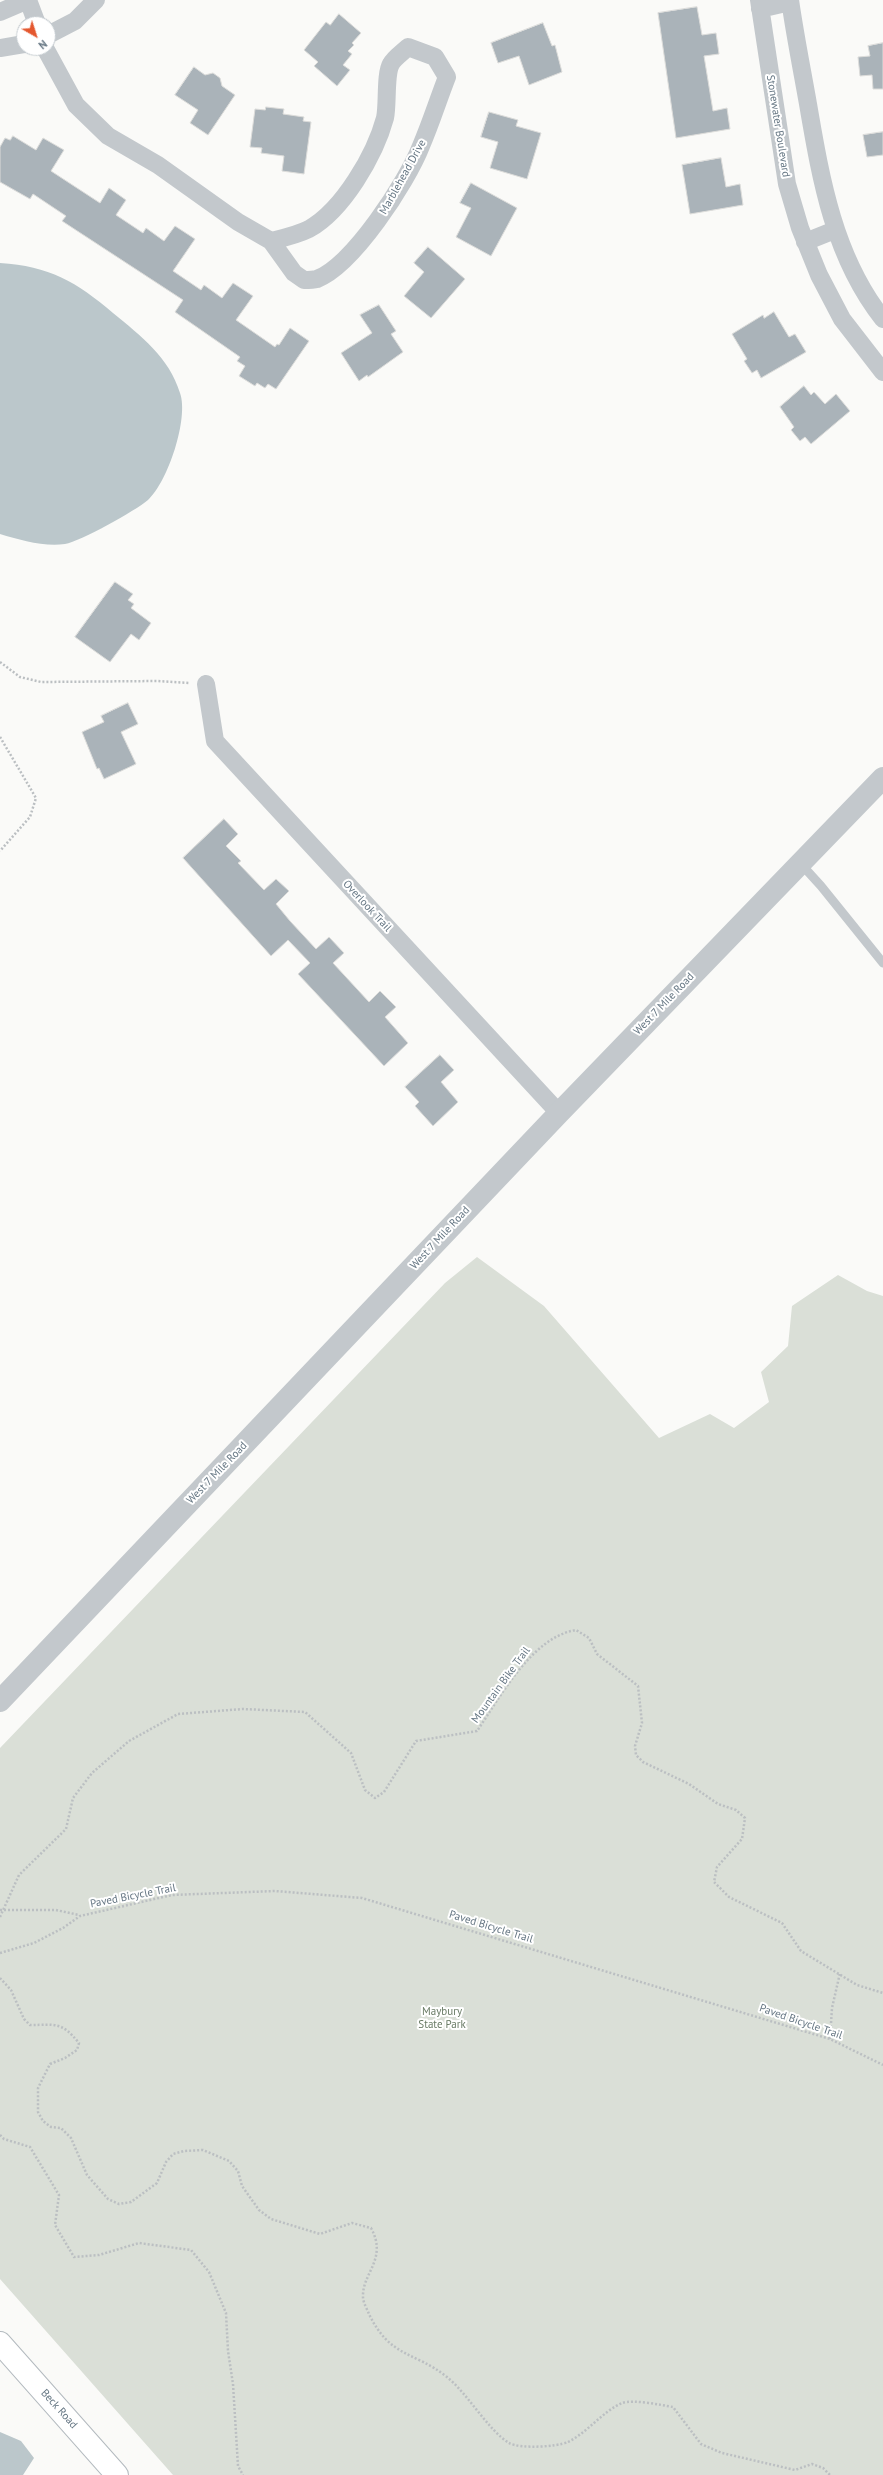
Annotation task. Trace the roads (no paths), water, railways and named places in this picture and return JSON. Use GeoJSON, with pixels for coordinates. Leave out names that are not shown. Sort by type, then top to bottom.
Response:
{"type":"FeatureCollection","features":[{"type":"Feature","properties":{"kind":"main road","name":"Beck Road"},"geometry":{"type":"LineString","coordinates":[[0,2343],[118,2475]]}},
{"type":"Feature","properties":{"kind":"street"},"geometry":{"type":"LineString","coordinates":[[0,12],[28,0],[34,16]]}},
{"type":"Feature","properties":{"kind":"street"},"geometry":{"type":"LineString","coordinates":[[56,31],[75,21],[96,0]]}},
{"type":"Feature","properties":{"kind":"street","name":"Stonewater Boulevard"},"geometry":{"type":"LineString","coordinates":[[883,319],[854,274],[835,230],[821,176],[790,1],[759,4],[787,184],[805,242],[819,275],[842,319],[883,372]]}},
{"type":"Feature","properties":{"kind":"street"},"geometry":{"type":"LineString","coordinates":[[0,48],[16,45]]}},
{"type":"Feature","properties":{"kind":"street","name":"Marblehead Drive"},"geometry":{"type":"LineString","coordinates":[[49,56],[76,105],[108,136],[158,165],[238,222],[271,241],[294,273],[304,280],[316,279],[334,267],[355,248],[382,215],[421,147],[447,77],[435,57],[408,47],[390,64],[385,117],[375,145],[359,173],[342,198],[326,216],[309,228],[271,241]]}},
{"type":"Feature","properties":{"kind":"street"},"geometry":{"type":"LineString","coordinates":[[805,242],[835,230]]}},
{"type":"Feature","properties":{"kind":"street","name":"Overlook Trail"},"geometry":{"type":"LineString","coordinates":[[206,684],[215,741],[559,1113]]}},
{"type":"Feature","properties":{"kind":"street","name":"West 7 Mile Road"},"geometry":{"type":"LineString","coordinates":[[0,1701],[559,1113],[883,778]]}},
{"type":"Feature","properties":{"kind":"lane"},"geometry":{"type":"LineString","coordinates":[[800,864],[821,886],[883,963]]}},
{"type":"Feature","properties":{"kind":"park label","name":"Maybury State Park"},"geometry":{"type":"Point","coordinates":[442,2018]}}]}
